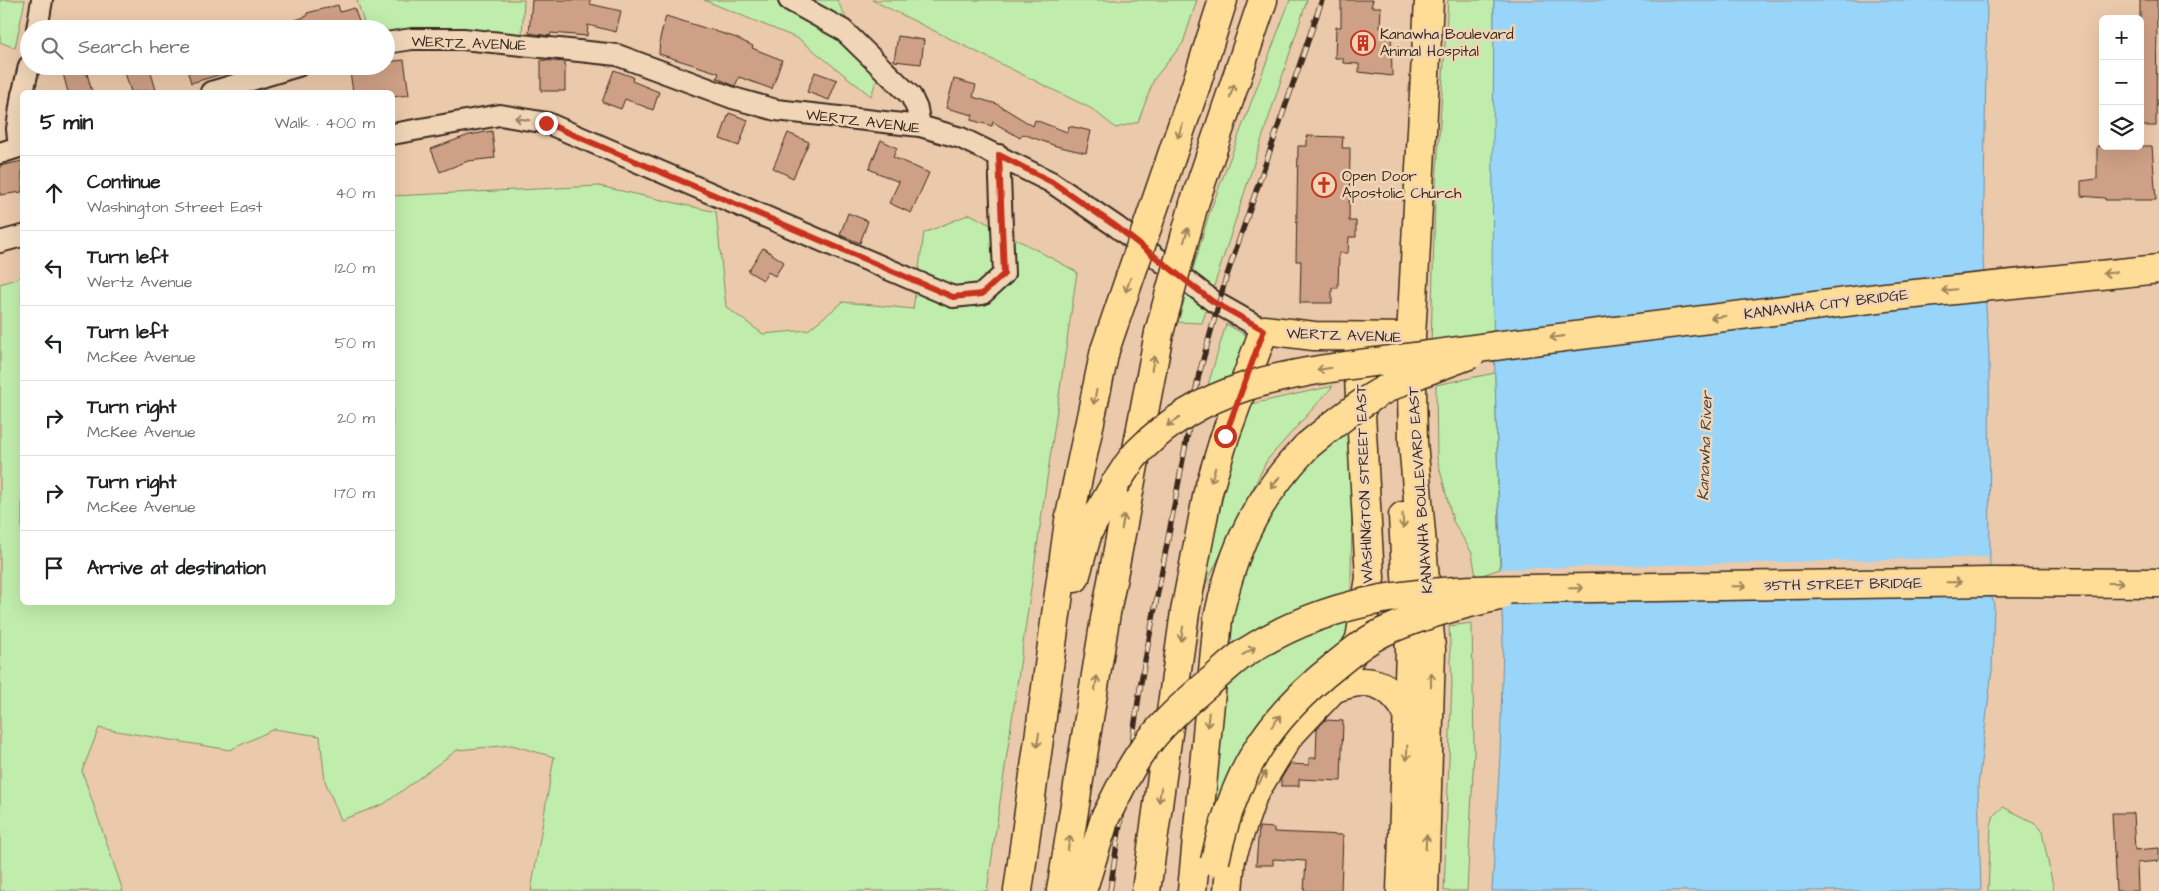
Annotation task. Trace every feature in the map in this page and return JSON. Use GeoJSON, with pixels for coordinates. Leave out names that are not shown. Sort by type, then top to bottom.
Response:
{"type":"FeatureCollection","features":[{"type":"Feature","properties":{"kind":"main road"},"geometry":{"type":"LineString","coordinates":[[1018,891],[1069,521],[1106,350],[1223,0]]}},
{"type":"Feature","properties":{"kind":"main road"},"geometry":{"type":"LineString","coordinates":[[1061,891],[1106,613],[1158,332],[1194,204],[1263,0]]}},
{"type":"Feature","properties":{"kind":"main road","name":"KANAWHA BOULEVARD EAST"},"geometry":{"type":"LineString","coordinates":[[1411,0],[1404,337],[1432,649],[1424,891]]}},
{"type":"Feature","properties":{"kind":"main road","name":"KANAWHA BOULEVARD EAST"},"geometry":{"type":"LineString","coordinates":[[1401,891],[1410,652],[1395,375],[1404,337],[1429,0]]}},
{"type":"Feature","properties":{"kind":"main road","name":"KANAWHA CITY BRIDGE"},"geometry":{"type":"LineString","coordinates":[[1494,346],[1886,297],[2159,268]]}},
{"type":"Feature","properties":{"kind":"main road"},"geometry":{"type":"LineString","coordinates":[[1146,891],[1185,612],[1208,492],[1225,436],[1264,330]]}},
{"type":"Feature","properties":{"kind":"main road","name":"WERTZ AVENUE"},"geometry":{"type":"LineString","coordinates":[[1264,330],[1295,335],[1404,337]]}},
{"type":"Feature","properties":{"kind":"main road","name":"WASHINGTON STREET EAST"},"geometry":{"type":"LineString","coordinates":[[1228,891],[1232,859],[1253,795],[1288,737],[1333,689],[1360,639],[1370,578],[1357,337]]}},
{"type":"Feature","properties":{"kind":"main road"},"geometry":{"type":"LineString","coordinates":[[1045,692],[1088,532],[1115,484],[1138,451],[1167,426],[1206,401],[1253,383],[1322,370],[1494,346]]}},
{"type":"Feature","properties":{"kind":"main road"},"geometry":{"type":"LineString","coordinates":[[1192,891],[1218,619],[1226,580],[1238,548],[1253,517],[1283,471],[1307,446],[1340,419],[1372,397],[1403,380],[1494,346]]}},
{"type":"Feature","properties":{"kind":"main road","name":"35TH STREET BRIDGE"},"geometry":{"type":"LineString","coordinates":[[1527,589],[1990,582],[2159,583]]}},
{"type":"Feature","properties":{"kind":"main road"},"geometry":{"type":"LineString","coordinates":[[1082,891],[1105,818],[1145,748],[1181,706],[1246,652],[1307,620],[1342,607],[1397,595],[1443,590],[1527,589]]}},
{"type":"Feature","properties":{"kind":"main road"},"geometry":{"type":"LineString","coordinates":[[1212,891],[1215,861],[1222,829],[1246,767],[1265,736],[1285,709],[1312,684],[1364,643],[1388,629],[1444,609],[1527,589]]}},
{"type":"Feature","properties":{"kind":"main road"},"geometry":{"type":"LineString","coordinates":[[1333,689],[1347,683],[1375,683],[1392,691],[1400,699],[1408,714]]}},
{"type":"Feature","properties":{"kind":"street"},"geometry":{"type":"LineString","coordinates":[[39,20],[42,0]]}},
{"type":"Feature","properties":{"kind":"street"},"geometry":{"type":"LineString","coordinates":[[789,0],[843,30],[911,96],[918,109],[920,126]]}},
{"type":"Feature","properties":{"kind":"street","name":"WERTZ AVENUE"},"geometry":{"type":"LineString","coordinates":[[395,41],[412,39],[463,40],[617,55],[733,98],[776,110],[920,126],[961,138],[1052,182],[1117,227],[1212,301],[1264,330]]}},
{"type":"Feature","properties":{"kind":"street"},"geometry":{"type":"LineString","coordinates":[[24,90],[27,75]]}},
{"type":"Feature","properties":{"kind":"street"},"geometry":{"type":"LineString","coordinates":[[218,90],[268,75]]}},
{"type":"Feature","properties":{"kind":"street"},"geometry":{"type":"LineString","coordinates":[[395,133],[500,114],[546,123],[953,297],[982,294],[1004,274],[999,155]]}},
{"type":"Feature","properties":{"kind":"street"},"geometry":{"type":"LineString","coordinates":[[9,147],[18,129],[20,115]]}},
{"type":"Feature","properties":{"kind":"street"},"geometry":{"type":"LineString","coordinates":[[0,242],[20,237]]}},
{"type":"Feature","properties":{"kind":"green space"},"geometry":{"type":"Polygon","coordinates":[[[0,0],[25,0],[15,48],[0,42],[0,0]]]}},
{"type":"Feature","properties":{"kind":"green space"},"geometry":{"type":"Polygon","coordinates":[[[357,0],[524,0],[522,35],[437,28],[395,30],[395,20],[363,20],[357,0]]]}},
{"type":"Feature","properties":{"kind":"green space"},"geometry":{"type":"Polygon","coordinates":[[[704,0],[837,0],[877,79],[871,96],[799,39],[704,0]]]}},
{"type":"Feature","properties":{"kind":"green space"},"geometry":{"type":"Polygon","coordinates":[[[872,0],[1197,0],[1183,43],[1154,79],[1138,122],[1116,128],[1092,109],[872,0]]]}},
{"type":"Feature","properties":{"kind":"green space"},"geometry":{"type":"Polygon","coordinates":[[[1290,0],[1307,0],[1202,323],[1178,322],[1209,214],[1290,0]]]}},
{"type":"Feature","properties":{"kind":"green space"},"geometry":{"type":"Polygon","coordinates":[[[1448,0],[1494,0],[1494,333],[1431,346],[1435,201],[1448,0]]]}},
{"type":"Feature","properties":{"kind":"green space"},"geometry":{"type":"Polygon","coordinates":[[[599,186],[716,212],[726,307],[763,334],[808,330],[843,302],[913,309],[924,233],[970,214],[1077,272],[987,891],[531,891],[554,757],[512,745],[457,750],[384,804],[341,820],[325,781],[320,736],[274,729],[230,750],[99,728],[82,771],[123,891],[0,891],[0,284],[20,278],[20,605],[395,605],[395,196],[599,186]]]}},
{"type":"Feature","properties":{"kind":"green space"},"geometry":{"type":"Polygon","coordinates":[[[1226,324],[1247,336],[1236,383],[1206,392],[1226,324]]]}},
{"type":"Feature","properties":{"kind":"green space"},"geometry":{"type":"Polygon","coordinates":[[[1495,373],[1500,569],[1476,577],[1472,553],[1453,521],[1437,458],[1436,385],[1495,373]]]}},
{"type":"Feature","properties":{"kind":"green space"},"geometry":{"type":"Polygon","coordinates":[[[1333,386],[1267,460],[1202,592],[1231,460],[1252,404],[1333,386]]]}},
{"type":"Feature","properties":{"kind":"green space"},"geometry":{"type":"Polygon","coordinates":[[[1348,429],[1352,511],[1350,642],[1203,837],[1221,646],[1246,558],[1275,504],[1311,461],[1348,429]]]}},
{"type":"Feature","properties":{"kind":"green space"},"geometry":{"type":"Polygon","coordinates":[[[1472,623],[1474,752],[1467,891],[1444,891],[1452,681],[1449,626],[1472,623]]]}},
{"type":"Feature","properties":{"kind":"green space"},"geometry":{"type":"Polygon","coordinates":[[[2003,807],[2035,823],[2042,832],[2054,891],[1988,891],[1991,826],[1994,815],[2003,807]]]}},
{"type":"Feature","properties":{"kind":"water","name":"Kanawha River"},"geometry":{"type":"Polygon","coordinates":[[[1494,0],[1987,0],[1983,259],[1989,354],[1990,592],[1994,604],[1992,670],[1978,786],[1981,891],[1492,891],[1500,755],[1503,643],[1492,280],[1494,0]]]}},
{"type":"Feature","properties":{"kind":"pier"},"geometry":{"type":"Polygon","coordinates":[[[1989,557],[1990,592],[1530,597],[1501,607],[1500,569],[1989,557]]]}},
{"type":"Feature","properties":{"kind":"building"},"geometry":{"type":"Polygon","coordinates":[[[532,0],[590,0],[590,4],[621,11],[616,32],[588,25],[587,36],[551,33],[550,36],[529,33],[532,0]]]}},
{"type":"Feature","properties":{"kind":"building","name":"Kanawha Boulevard Animal Hospital"},"geometry":{"type":"Polygon","coordinates":[[[1341,0],[1373,0],[1371,7],[1381,7],[1380,28],[1391,28],[1392,76],[1359,72],[1359,64],[1343,63],[1343,58],[1335,58],[1336,27],[1341,27],[1341,0]]]}},
{"type":"Feature","properties":{"kind":"building"},"geometry":{"type":"Polygon","coordinates":[[[2140,0],[2157,0],[2156,126],[2144,126],[2144,15],[2140,15],[2140,0]]]}},
{"type":"Feature","properties":{"kind":"building"},"geometry":{"type":"Polygon","coordinates":[[[338,5],[340,12],[354,8],[358,20],[296,20],[307,16],[307,13],[338,5]]]}},
{"type":"Feature","properties":{"kind":"building"},"geometry":{"type":"Polygon","coordinates":[[[666,16],[734,37],[753,46],[752,48],[782,60],[772,89],[739,77],[735,86],[717,78],[719,73],[659,54],[660,38],[666,16]]]}},
{"type":"Feature","properties":{"kind":"building"},"geometry":{"type":"Polygon","coordinates":[[[898,36],[924,40],[921,64],[894,61],[898,36]]]}},
{"type":"Feature","properties":{"kind":"building"},"geometry":{"type":"Polygon","coordinates":[[[404,60],[409,95],[395,97],[395,90],[353,90],[350,75],[395,75],[395,61],[404,60]]]}},
{"type":"Feature","properties":{"kind":"building"},"geometry":{"type":"Polygon","coordinates":[[[541,60],[565,62],[565,91],[541,91],[541,60]]]}},
{"type":"Feature","properties":{"kind":"building"},"geometry":{"type":"Polygon","coordinates":[[[614,70],[633,77],[632,81],[659,92],[653,110],[625,99],[621,109],[602,102],[614,70]]]}},
{"type":"Feature","properties":{"kind":"building"},"geometry":{"type":"Polygon","coordinates":[[[815,72],[837,80],[829,100],[807,92],[815,72]]]}},
{"type":"Feature","properties":{"kind":"building"},"geometry":{"type":"Polygon","coordinates":[[[63,75],[87,75],[91,90],[67,90],[63,75]]]}},
{"type":"Feature","properties":{"kind":"building"},"geometry":{"type":"Polygon","coordinates":[[[126,75],[152,75],[156,90],[130,90],[126,75]]]}},
{"type":"Feature","properties":{"kind":"building"},"geometry":{"type":"Polygon","coordinates":[[[189,75],[219,75],[191,83],[189,75]]]}},
{"type":"Feature","properties":{"kind":"building"},"geometry":{"type":"Polygon","coordinates":[[[954,79],[976,85],[973,97],[997,104],[1033,126],[1035,120],[1067,132],[1069,126],[1091,131],[1086,153],[1056,146],[1023,134],[1020,138],[993,122],[992,126],[971,120],[973,115],[946,108],[954,79]]]}},
{"type":"Feature","properties":{"kind":"building"},"geometry":{"type":"Polygon","coordinates":[[[729,113],[748,120],[739,146],[720,139],[729,113]]]}},
{"type":"Feature","properties":{"kind":"building"},"geometry":{"type":"Polygon","coordinates":[[[492,131],[495,158],[468,161],[440,172],[431,149],[469,135],[492,131]]]}},
{"type":"Feature","properties":{"kind":"building"},"geometry":{"type":"Polygon","coordinates":[[[788,133],[809,142],[793,178],[773,168],[788,133]]]}},
{"type":"Feature","properties":{"kind":"building","name":"Open Door Apostolic Church"},"geometry":{"type":"Polygon","coordinates":[[[1307,136],[1343,137],[1342,148],[1350,148],[1349,221],[1356,221],[1356,237],[1349,237],[1348,253],[1339,253],[1338,288],[1332,288],[1332,303],[1300,303],[1301,261],[1296,261],[1298,146],[1307,146],[1307,136]]]}},
{"type":"Feature","properties":{"kind":"building"},"geometry":{"type":"Polygon","coordinates":[[[881,140],[897,148],[893,157],[929,173],[911,213],[889,203],[899,182],[869,169],[881,140]]]}},
{"type":"Feature","properties":{"kind":"building"},"geometry":{"type":"Polygon","coordinates":[[[2097,146],[2099,146],[2099,150],[2144,150],[2144,146],[2152,146],[2156,200],[2105,200],[2105,198],[2081,196],[2081,181],[2097,179],[2097,146]]]}},
{"type":"Feature","properties":{"kind":"building"},"geometry":{"type":"Polygon","coordinates":[[[20,161],[20,192],[0,195],[0,166],[20,161]]]}},
{"type":"Feature","properties":{"kind":"building"},"geometry":{"type":"Polygon","coordinates":[[[848,213],[868,221],[860,243],[840,235],[848,213]]]}},
{"type":"Feature","properties":{"kind":"building"},"geometry":{"type":"Polygon","coordinates":[[[763,248],[784,262],[775,276],[768,272],[763,280],[748,271],[763,248]]]}},
{"type":"Feature","properties":{"kind":"building"},"geometry":{"type":"Polygon","coordinates":[[[1325,720],[1343,721],[1341,781],[1299,779],[1299,786],[1281,786],[1281,779],[1290,764],[1309,765],[1309,758],[1316,758],[1317,729],[1325,720]]]}},
{"type":"Feature","properties":{"kind":"building"},"geometry":{"type":"Polygon","coordinates":[[[2112,813],[2133,813],[2135,850],[2159,848],[2159,861],[2137,863],[2138,891],[2116,891],[2112,813]]]}},
{"type":"Feature","properties":{"kind":"building"},"geometry":{"type":"Polygon","coordinates":[[[1259,827],[1274,828],[1274,832],[1343,835],[1341,891],[1304,891],[1306,861],[1273,859],[1273,865],[1256,865],[1259,827]]]}},
{"type":"Feature","properties":{"kind":"railway"},"geometry":{"type":"LineString","coordinates":[[1110,891],[1141,682],[1199,374],[1225,281],[1322,0]]}},
{"type":"Feature","properties":{"kind":"place","name":"Kanawha Boulevard Animal Hospital"},"geometry":{"type":"Point","coordinates":[1363,43]}},
{"type":"Feature","properties":{"kind":"place","name":"Open Door Apostolic Church"},"geometry":{"type":"Point","coordinates":[1324,185]}},
{"type":"Feature","properties":{"kind":"route"},"geometry":{"type":"LineString","coordinates":[[546,123],[953,297],[982,294],[1004,274],[999,155],[1052,182],[1117,227],[1212,301],[1264,330],[1225,436]]}}]}
